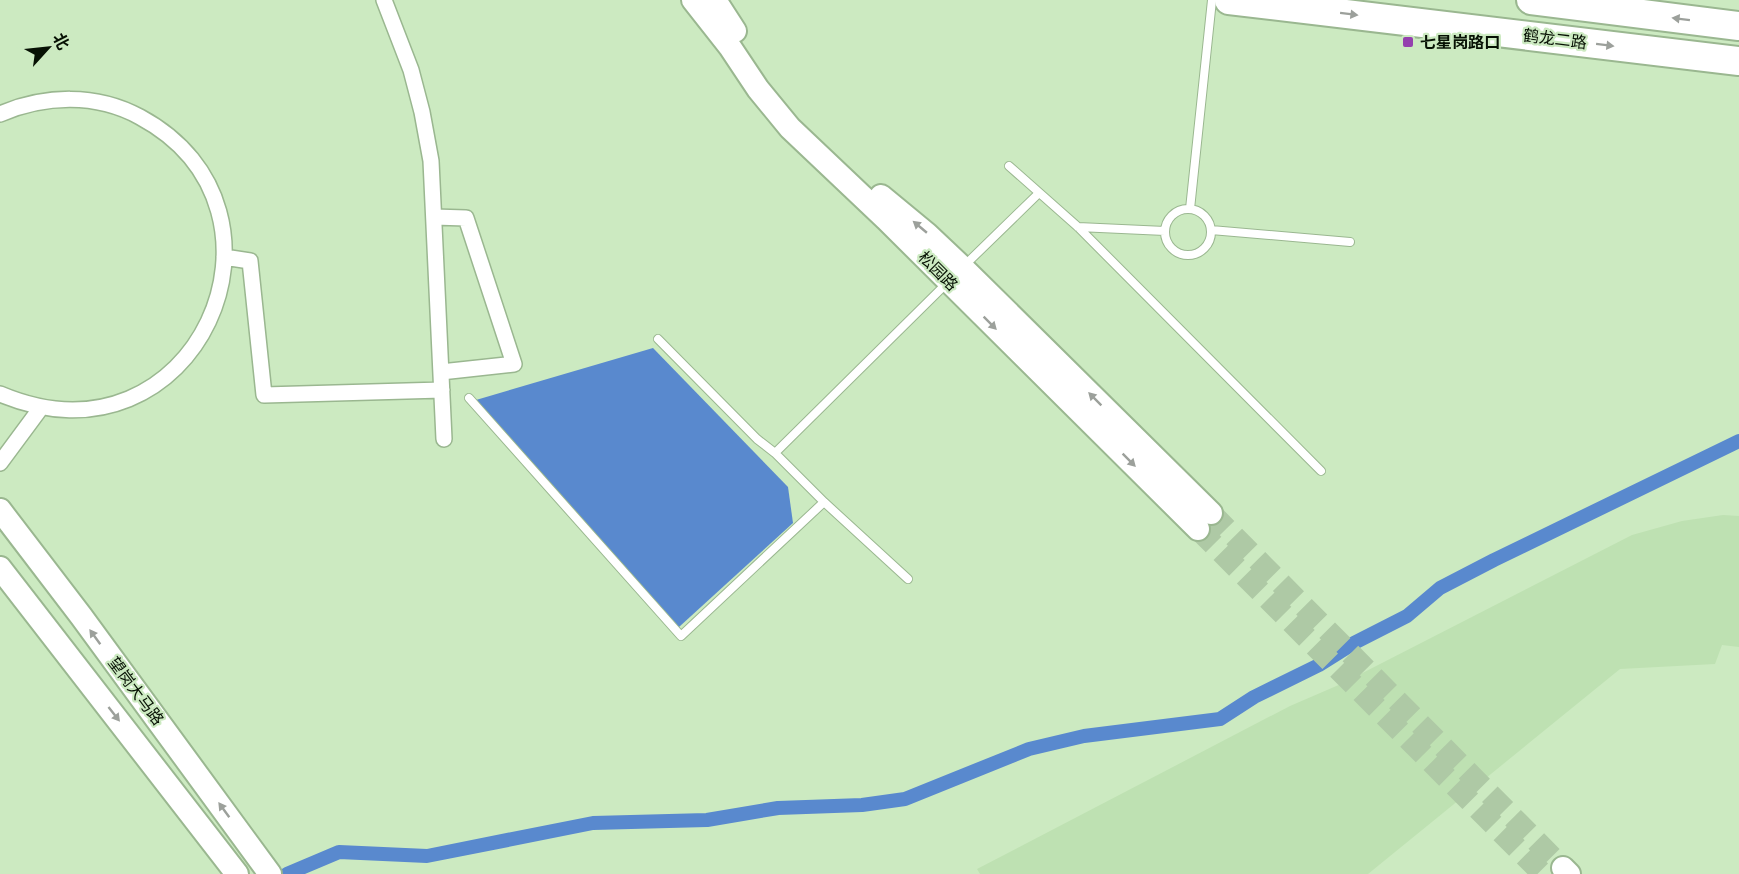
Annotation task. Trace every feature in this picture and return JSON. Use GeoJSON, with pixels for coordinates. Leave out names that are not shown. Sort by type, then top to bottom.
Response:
{"type":"FeatureCollection","features":[{"type":"Feature","properties":{"kind":"highway","name":"鹤龙二路"},"geometry":{"type":"LineString","coordinates":[[1229,0],[1739,61]]}},
{"type":"Feature","properties":{"kind":"highway"},"geometry":{"type":"LineString","coordinates":[[1531,0],[1739,26]]}},
{"type":"Feature","properties":{"kind":"street"},"geometry":{"type":"LineString","coordinates":[[384,0],[411,70],[431,161],[444,439]]}},
{"type":"Feature","properties":{"kind":"street","name":"松园路"},"geometry":{"type":"LineString","coordinates":[[693,0],[758,89],[790,128],[955,274],[1205,521]]}},
{"type":"Feature","properties":{"kind":"street","name":"松园路"},"geometry":{"type":"LineString","coordinates":[[715,0],[769,87],[802,127],[836,159],[927,234],[955,274]]}},
{"type":"Feature","properties":{"kind":"street"},"geometry":{"type":"LineString","coordinates":[[0,114],[42,100],[87,99],[123,109],[152,123],[186,152],[199,170],[218,212],[224,234],[224,257],[217,302],[208,325],[191,351],[168,376],[149,390],[108,406],[63,411],[40,408],[0,394]]}},
{"type":"Feature","properties":{"kind":"street"},"geometry":{"type":"LineString","coordinates":[[434,217],[466,219],[514,364],[441,372]]}},
{"type":"Feature","properties":{"kind":"street"},"geometry":{"type":"LineString","coordinates":[[224,257],[250,261],[264,395],[442,390]]}},
{"type":"Feature","properties":{"kind":"street"},"geometry":{"type":"LineString","coordinates":[[0,463],[40,408]]}},
{"type":"Feature","properties":{"kind":"street","name":"望岗大马路"},"geometry":{"type":"LineString","coordinates":[[0,510],[224,809],[264,866]]}},
{"type":"Feature","properties":{"kind":"street","name":"望岗大马路"},"geometry":{"type":"LineString","coordinates":[[4,583],[237,874]]}},
{"type":"Feature","properties":{"kind":"lane"},"geometry":{"type":"LineString","coordinates":[[1190,210],[1212,0]]}},
{"type":"Feature","properties":{"kind":"lane"},"geometry":{"type":"LineString","coordinates":[[1009,166],[1078,227],[1322,471]]}},
{"type":"Feature","properties":{"kind":"lane"},"geometry":{"type":"LineString","coordinates":[[775,453],[1039,193]]}},
{"type":"Feature","properties":{"kind":"lane"},"geometry":{"type":"LineString","coordinates":[[1190,210],[1204,216],[1211,230],[1208,245],[1195,254],[1188,255],[1181,254],[1169,245],[1165,231],[1176,213],[1190,210]]}},
{"type":"Feature","properties":{"kind":"lane"},"geometry":{"type":"LineString","coordinates":[[1078,227],[1165,231]]}},
{"type":"Feature","properties":{"kind":"lane"},"geometry":{"type":"LineString","coordinates":[[1211,230],[1350,242]]}},
{"type":"Feature","properties":{"kind":"lane"},"geometry":{"type":"LineString","coordinates":[[658,339],[757,439],[775,453],[824,502],[908,579]]}},
{"type":"Feature","properties":{"kind":"lane"},"geometry":{"type":"LineString","coordinates":[[469,398],[681,636],[824,502]]}},
{"type":"Feature","properties":{"kind":"shaded area"},"geometry":{"type":"Polygon","coordinates":[[[1723,515],[1739,516],[1739,647],[1722,645],[1715,664],[1620,669],[1368,874],[980,874],[977,869],[1290,706],[1341,684],[1632,535],[1682,521],[1723,515]]]}},
{"type":"Feature","properties":{"kind":"water"},"geometry":{"type":"Polygon","coordinates":[[[653,348],[788,487],[793,523],[679,627],[476,400],[653,348]]]}},
{"type":"Feature","properties":{"kind":"waterway"},"geometry":{"type":"LineString","coordinates":[[287,874],[339,852],[427,856],[593,823],[707,820],[778,808],[862,805],[905,799],[1029,749],[1084,736],[1220,719],[1254,697],[1319,665],[1354,643],[1407,616],[1440,588],[1739,441]]}},
{"type":"Feature","properties":{"kind":"tunnel"},"geometry":{"type":"LineString","coordinates":[[1211,513],[1563,868]]}},
{"type":"Feature","properties":{"kind":"tunnel"},"geometry":{"type":"LineString","coordinates":[[1198,529],[1543,874]]}},
{"type":"Feature","properties":{"kind":"place","name":"七星岗路口"},"geometry":{"type":"Point","coordinates":[1408,42]}}]}
